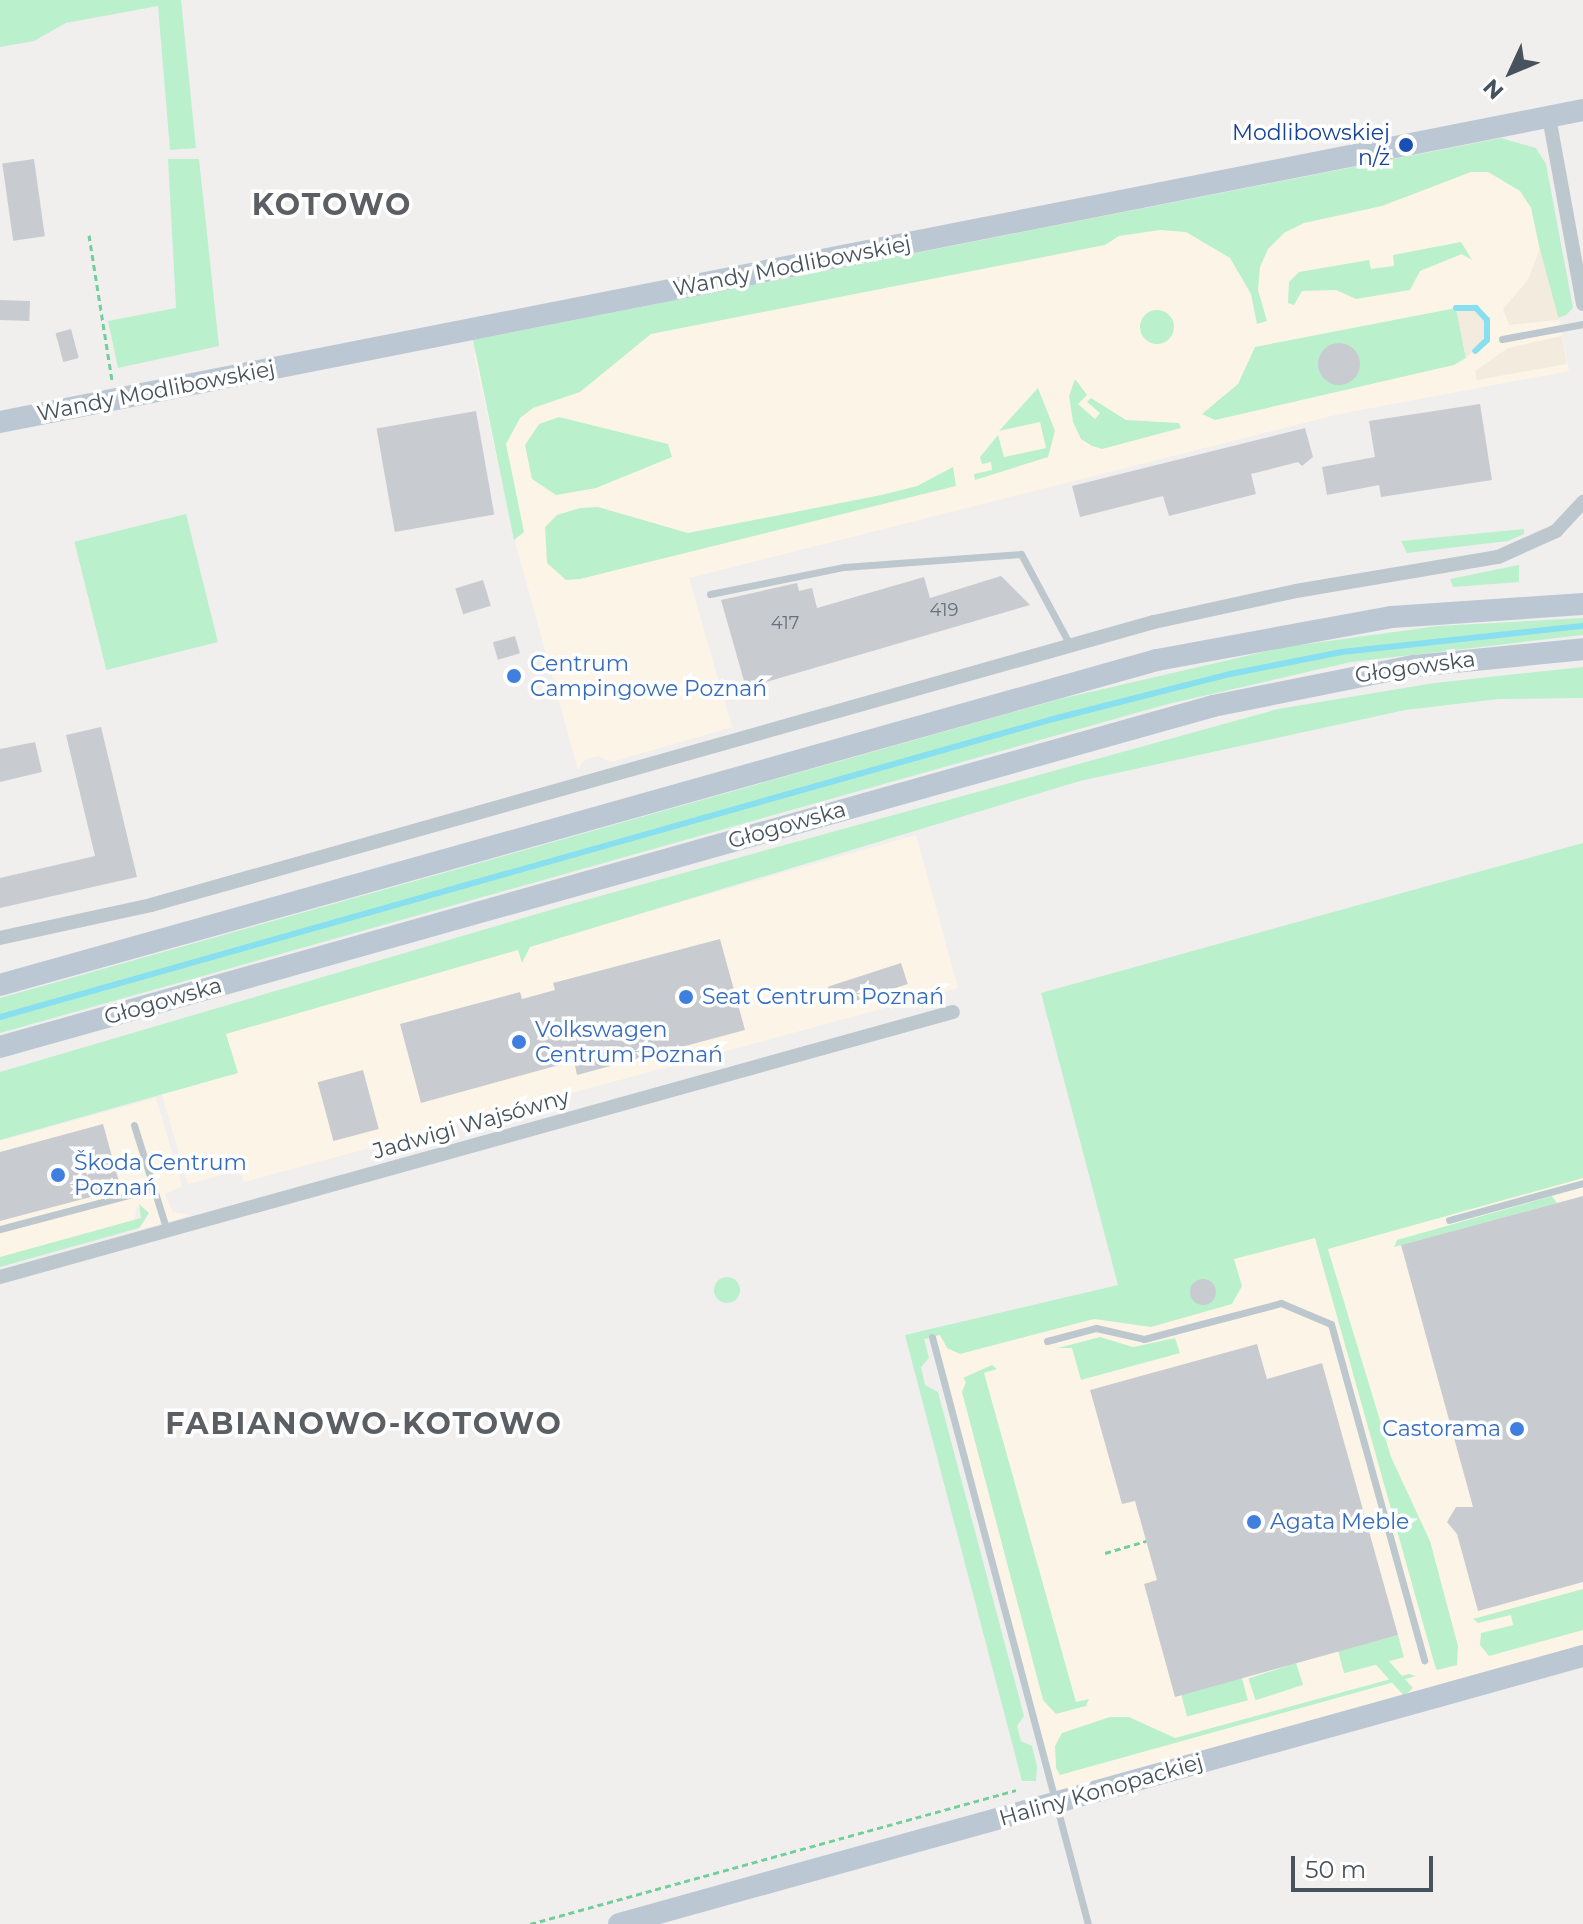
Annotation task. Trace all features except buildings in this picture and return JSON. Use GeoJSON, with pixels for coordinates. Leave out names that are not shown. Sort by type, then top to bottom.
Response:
{"type":"FeatureCollection","features":[{"type":"Feature","properties":{"kind":"main road","name":"Wandy Modlibowskiej"},"geometry":{"type":"LineString","coordinates":[[0,422],[1583,110]]}},
{"type":"Feature","properties":{"kind":"main road"},"geometry":{"type":"LineString","coordinates":[[0,985],[1146,663],[1369,620],[1583,604]]}},
{"type":"Feature","properties":{"kind":"main road","name":"Głogowska"},"geometry":{"type":"LineString","coordinates":[[0,1047],[1213,706],[1414,666],[1583,649]]}},
{"type":"Feature","properties":{"kind":"main road","name":"Haliny Konopackiej"},"geometry":{"type":"LineString","coordinates":[[619,1924],[1583,1656]]}},
{"type":"Feature","properties":{"kind":"street"},"geometry":{"type":"LineString","coordinates":[[1549,117],[1583,304]]}},
{"type":"Feature","properties":{"kind":"street"},"geometry":{"type":"LineString","coordinates":[[0,938],[151,905],[1071,646],[1255,599],[1498,557],[1556,531],[1583,502]]}},
{"type":"Feature","properties":{"kind":"street","name":"Jadwigi Wajsówny"},"geometry":{"type":"LineString","coordinates":[[0,1277],[953,1012]]}},
{"type":"Feature","properties":{"kind":"lane"},"geometry":{"type":"LineString","coordinates":[[1502,339],[1583,324]]}},
{"type":"Feature","properties":{"kind":"lane"},"geometry":{"type":"LineString","coordinates":[[710,594],[844,567],[1021,554],[1071,646]]}},
{"type":"Feature","properties":{"kind":"lane"},"geometry":{"type":"LineString","coordinates":[[134,1125],[151,1189],[167,1231]]}},
{"type":"Feature","properties":{"kind":"lane"},"geometry":{"type":"LineString","coordinates":[[1449,1220],[1583,1183]]}},
{"type":"Feature","properties":{"kind":"lane"},"geometry":{"type":"LineString","coordinates":[[0,1229],[151,1189]]}},
{"type":"Feature","properties":{"kind":"lane"},"geometry":{"type":"LineString","coordinates":[[1047,1341],[1096,1328],[1144,1339],[1281,1303],[1331,1324],[1424,1660]]}},
{"type":"Feature","properties":{"kind":"lane"},"geometry":{"type":"LineString","coordinates":[[932,1337],[1088,1924]]}},
{"type":"Feature","properties":{"kind":"path"},"geometry":{"type":"LineString","coordinates":[[89,235],[117,399]]}},
{"type":"Feature","properties":{"kind":"path"},"geometry":{"type":"LineString","coordinates":[[1105,1553],[1146,1541]]}},
{"type":"Feature","properties":{"kind":"shaded area"},"geometry":{"type":"Polygon","coordinates":[[[1497,154],[1533,180],[1569,371],[1339,414],[689,578],[732,727],[611,762],[598,756],[584,760],[578,770],[516,545],[474,354],[1497,154]]]}},
{"type":"Feature","properties":{"kind":"shaded area"},"geometry":{"type":"Polygon","coordinates":[[[916,835],[958,988],[244,1182],[240,1170],[188,1184],[150,1054],[916,835]]]}},
{"type":"Feature","properties":{"kind":"shaded area"},"geometry":{"type":"Polygon","coordinates":[[[156,1098],[182,1186],[165,1194],[173,1212],[191,1215],[138,1230],[146,1220],[137,1205],[134,1222],[0,1257],[0,1141],[156,1098]]]}},
{"type":"Feature","properties":{"kind":"shaded area"},"geometry":{"type":"Polygon","coordinates":[[[1583,1159],[1583,1656],[1055,1803],[932,1337],[1583,1159]]]}},
{"type":"Feature","properties":{"kind":"green space"},"geometry":{"type":"Polygon","coordinates":[[[0,0],[181,0],[196,148],[170,150],[158,6],[66,23],[34,41],[0,47],[0,0]]]}},
{"type":"Feature","properties":{"kind":"green space"},"geometry":{"type":"Polygon","coordinates":[[[1501,138],[1536,148],[1546,164],[1573,308],[1566,315],[1558,318],[1553,311],[1531,208],[1520,191],[1488,172],[1471,172],[1382,206],[1304,223],[1284,233],[1268,249],[1260,267],[1258,290],[1267,321],[1257,324],[1251,294],[1230,258],[1186,232],[1160,230],[1119,236],[1105,245],[651,334],[580,392],[533,408],[520,418],[506,444],[524,532],[514,540],[473,340],[1501,138]]]}},
{"type":"Feature","properties":{"kind":"green space"},"geometry":{"type":"Polygon","coordinates":[[[168,159],[199,159],[219,346],[118,368],[108,321],[176,308],[168,159]]]}},
{"type":"Feature","properties":{"kind":"green space"},"geometry":{"type":"Polygon","coordinates":[[[1461,242],[1472,260],[1462,254],[1420,271],[1410,290],[1356,299],[1336,290],[1302,291],[1294,305],[1288,303],[1289,282],[1299,272],[1369,260],[1371,269],[1394,266],[1393,255],[1461,242]]]}},
{"type":"Feature","properties":{"kind":"green space"},"geometry":{"type":"Polygon","coordinates":[[[1456,308],[1466,358],[1454,365],[1215,420],[1202,414],[1238,384],[1255,347],[1456,308]]]}},
{"type":"Feature","properties":{"kind":"green space"},"geometry":{"type":"Polygon","coordinates":[[[1157,310],[1169,315],[1174,327],[1169,339],[1157,344],[1145,339],[1140,327],[1145,315],[1157,310]]]}},
{"type":"Feature","properties":{"kind":"green space"},"geometry":{"type":"Polygon","coordinates":[[[1075,379],[1087,395],[1078,404],[1095,419],[1100,413],[1087,402],[1091,398],[1126,420],[1179,423],[1181,428],[1102,449],[1092,446],[1081,439],[1073,422],[1069,396],[1075,379]]]}},
{"type":"Feature","properties":{"kind":"green space"},"geometry":{"type":"Polygon","coordinates":[[[1038,388],[1055,431],[1048,457],[975,480],[974,474],[992,470],[991,462],[982,464],[980,457],[998,435],[1004,457],[1046,448],[1040,422],[999,431],[1038,388]]]}},
{"type":"Feature","properties":{"kind":"green space"},"geometry":{"type":"Polygon","coordinates":[[[559,417],[668,444],[672,457],[596,488],[556,495],[532,479],[525,445],[539,424],[559,417]]]}},
{"type":"Feature","properties":{"kind":"green space"},"geometry":{"type":"Polygon","coordinates":[[[953,467],[956,486],[580,579],[566,580],[547,563],[545,527],[557,515],[580,508],[598,507],[688,533],[881,495],[917,486],[953,467]]]}},
{"type":"Feature","properties":{"kind":"green space"},"geometry":{"type":"Polygon","coordinates":[[[186,514],[218,642],[106,670],[74,542],[186,514]]]}},
{"type":"Feature","properties":{"kind":"green space"},"geometry":{"type":"Polygon","coordinates":[[[1524,529],[1524,534],[1508,541],[1407,553],[1401,541],[1524,529]]]}},
{"type":"Feature","properties":{"kind":"green space"},"geometry":{"type":"Polygon","coordinates":[[[1519,565],[1519,582],[1453,587],[1450,579],[1519,565]]]}},
{"type":"Feature","properties":{"kind":"green space"},"geometry":{"type":"Polygon","coordinates":[[[1583,618],[1583,635],[1351,662],[1168,704],[0,1033],[0,998],[1060,699],[1285,647],[1438,626],[1583,618]]]}},
{"type":"Feature","properties":{"kind":"green space"},"geometry":{"type":"Polygon","coordinates":[[[1583,667],[1583,698],[1499,699],[1405,710],[1080,781],[530,947],[522,963],[518,950],[226,1034],[238,1073],[0,1140],[0,1072],[564,906],[1278,709],[1434,683],[1583,667]]]}},
{"type":"Feature","properties":{"kind":"green space"},"geometry":{"type":"Polygon","coordinates":[[[1583,843],[1583,1178],[1328,1249],[1391,1457],[1430,1541],[1458,1646],[1457,1665],[1437,1670],[1435,1666],[1315,1238],[1234,1259],[1242,1286],[1232,1304],[1151,1327],[1094,1319],[960,1354],[947,1348],[940,1335],[924,1339],[929,1358],[921,1367],[925,1385],[938,1392],[1024,1716],[1017,1726],[1021,1741],[1032,1746],[1037,1766],[1036,1781],[1022,1781],[905,1335],[1118,1285],[1041,993],[1583,843]]]}},
{"type":"Feature","properties":{"kind":"green space"},"geometry":{"type":"Polygon","coordinates":[[[1552,1196],[1557,1203],[1394,1247],[1397,1240],[1552,1196]]]}},
{"type":"Feature","properties":{"kind":"green space"},"geometry":{"type":"Polygon","coordinates":[[[139,1204],[149,1213],[139,1228],[0,1267],[0,1257],[141,1218],[139,1204]]]}},
{"type":"Feature","properties":{"kind":"green space"},"geometry":{"type":"Polygon","coordinates":[[[727,1277],[736,1281],[740,1290],[736,1299],[727,1303],[718,1299],[714,1290],[718,1281],[727,1277]]]}},
{"type":"Feature","properties":{"kind":"green space"},"geometry":{"type":"Polygon","coordinates":[[[1100,1337],[1133,1347],[1175,1338],[1180,1353],[1081,1380],[1072,1348],[1058,1348],[1100,1337]]]}},
{"type":"Feature","properties":{"kind":"green space"},"geometry":{"type":"Polygon","coordinates":[[[992,1365],[997,1369],[984,1373],[1076,1702],[1089,1699],[1086,1706],[1056,1714],[1043,1700],[962,1392],[966,1382],[963,1378],[992,1365]]]}},
{"type":"Feature","properties":{"kind":"green space"},"geometry":{"type":"Polygon","coordinates":[[[1173,1422],[1413,1688],[1404,1696],[1165,1430],[1173,1422]]]}},
{"type":"Feature","properties":{"kind":"green space"},"geometry":{"type":"Polygon","coordinates":[[[1583,1589],[1583,1630],[1489,1656],[1480,1645],[1481,1633],[1513,1625],[1511,1615],[1478,1623],[1473,1619],[1583,1589]]]}},
{"type":"Feature","properties":{"kind":"green space"},"geometry":{"type":"Polygon","coordinates":[[[1398,1635],[1404,1657],[1344,1673],[1338,1651],[1398,1635]]]}},
{"type":"Feature","properties":{"kind":"green space"},"geometry":{"type":"Polygon","coordinates":[[[1296,1663],[1303,1685],[1256,1700],[1248,1678],[1296,1663]]]}},
{"type":"Feature","properties":{"kind":"green space"},"geometry":{"type":"Polygon","coordinates":[[[1409,1674],[1416,1676],[1060,1775],[1056,1768],[1055,1746],[1062,1733],[1110,1717],[1129,1717],[1175,1738],[1409,1674]]]}},
{"type":"Feature","properties":{"kind":"green space"},"geometry":{"type":"Polygon","coordinates":[[[1242,1678],[1248,1700],[1187,1717],[1181,1694],[1242,1678]]]}},
{"type":"Feature","properties":{"kind":"sand"},"geometry":{"type":"Polygon","coordinates":[[[1540,249],[1559,320],[1509,325],[1503,309],[1528,280],[1540,249]]]}},
{"type":"Feature","properties":{"kind":"sand"},"geometry":{"type":"Polygon","coordinates":[[[1472,306],[1484,313],[1489,335],[1466,358],[1456,308],[1472,306]]]}},
{"type":"Feature","properties":{"kind":"sand"},"geometry":{"type":"Polygon","coordinates":[[[1562,336],[1567,364],[1477,380],[1475,371],[1508,348],[1562,336]]]}},
{"type":"Feature","properties":{"kind":"waterway"},"geometry":{"type":"LineString","coordinates":[[1456,308],[1476,308],[1487,320],[1487,340],[1475,351]]}},
{"type":"Feature","properties":{"kind":"waterway"},"geometry":{"type":"LineString","coordinates":[[0,1017],[1053,719],[1230,674],[1342,652],[1583,626]]}},
{"type":"Feature","properties":{"kind":"place","name":"Modlibowskiej n/ż"},"geometry":{"type":"Point","coordinates":[1406,145]}},
{"type":"Feature","properties":{"kind":"place","name":"Centrum Campingowe Poznań"},"geometry":{"type":"Point","coordinates":[514,676]}},
{"type":"Feature","properties":{"kind":"place","name":"Seat Centrum Poznań"},"geometry":{"type":"Point","coordinates":[686,997]}},
{"type":"Feature","properties":{"kind":"place","name":"Volkswagen Centrum Poznań"},"geometry":{"type":"Point","coordinates":[519,1042]}},
{"type":"Feature","properties":{"kind":"place","name":"Škoda Centrum Poznań"},"geometry":{"type":"Point","coordinates":[58,1175]}},
{"type":"Feature","properties":{"kind":"place","name":"Castorama"},"geometry":{"type":"Point","coordinates":[1517,1429]}},
{"type":"Feature","properties":{"kind":"place","name":"Agata Meble"},"geometry":{"type":"Point","coordinates":[1254,1522]}},
{"type":"Feature","properties":{"kind":"district","name":"KOTOWO"},"geometry":{"type":"Point","coordinates":[332,205]}},
{"type":"Feature","properties":{"kind":"district","name":"FABIANOWO-KOTOWO"},"geometry":{"type":"Point","coordinates":[364,1424]}}]}
